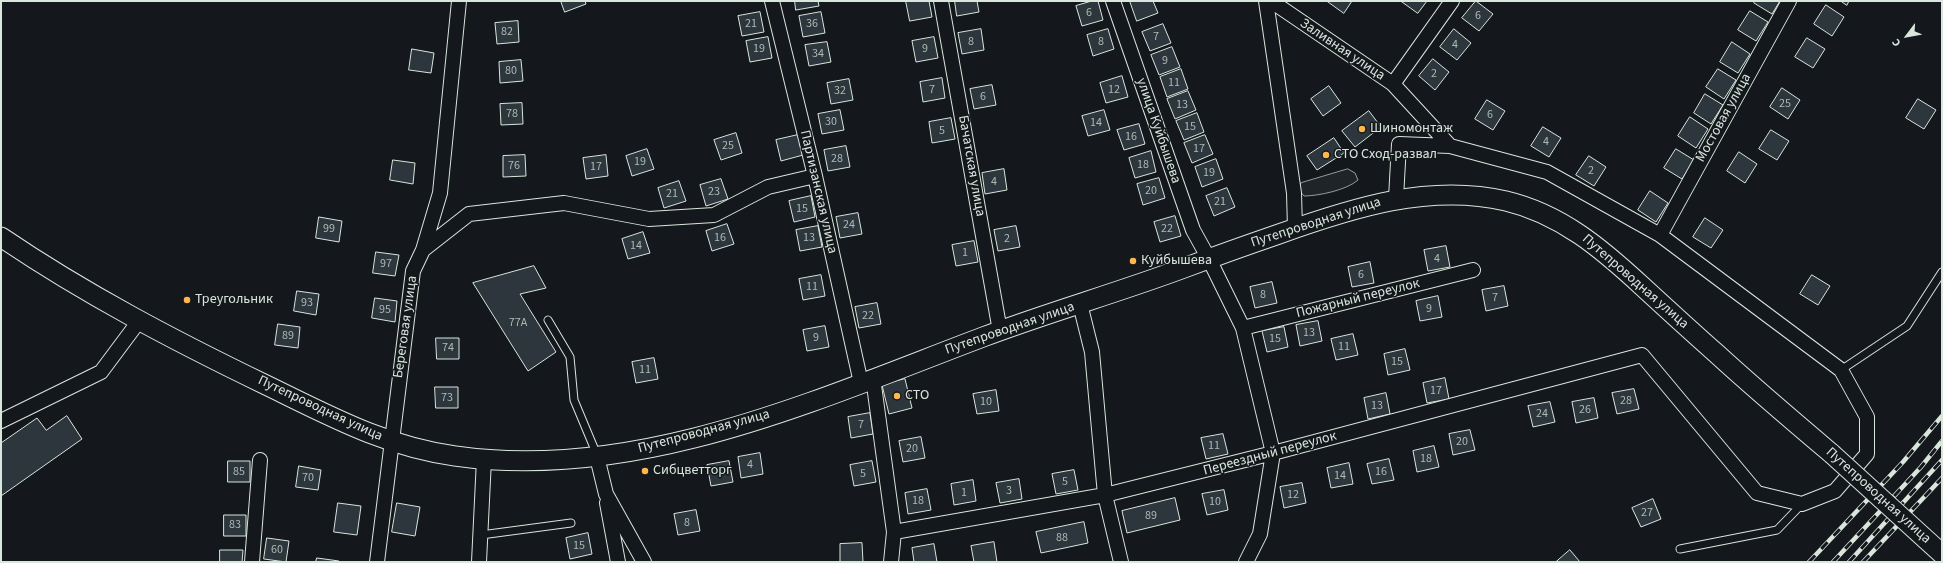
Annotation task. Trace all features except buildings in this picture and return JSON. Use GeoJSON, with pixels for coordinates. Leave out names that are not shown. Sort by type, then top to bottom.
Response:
{"type":"FeatureCollection","features":[{"type":"Feature","properties":{"kind":"main road","name":"Путепроводная улица"},"geometry":{"type":"LineString","coordinates":[[1,237],[37,261],[139,321],[332,418],[391,442],[452,455],[484,459],[598,462],[695,437],[768,416],[1000,331],[1348,210],[1396,198],[1454,194],[1483,197],[1507,201],[1557,219],[1586,237],[1718,356],[1832,454],[1942,554]]}},
{"type":"Feature","properties":{"kind":"street","name":"Береговая улица"},"geometry":{"type":"LineString","coordinates":[[377,562],[413,271],[423,250],[440,193],[459,1]]}},
{"type":"Feature","properties":{"kind":"street","name":"Партизанская улица"},"geometry":{"type":"LineString","coordinates":[[772,1],[867,381],[894,532],[891,562]]}},
{"type":"Feature","properties":{"kind":"street","name":"Бачатская улица"},"geometry":{"type":"LineString","coordinates":[[942,1],[1000,331]]}},
{"type":"Feature","properties":{"kind":"street","name":"улица Куйбышева"},"geometry":{"type":"LineString","coordinates":[[1112,1],[1193,230],[1210,259],[1243,328],[1273,453]]}},
{"type":"Feature","properties":{"kind":"street"},"geometry":{"type":"LineString","coordinates":[[1266,1],[1294,193],[1295,228]]}},
{"type":"Feature","properties":{"kind":"street","name":"Заливная улица"},"geometry":{"type":"LineString","coordinates":[[1271,1],[1393,84],[1450,146]]}},
{"type":"Feature","properties":{"kind":"street"},"geometry":{"type":"LineString","coordinates":[[1393,84],[1452,1]]}},
{"type":"Feature","properties":{"kind":"street","name":"Мостовая улица"},"geometry":{"type":"LineString","coordinates":[[1660,235],[1789,1]]}},
{"type":"Feature","properties":{"kind":"street"},"geometry":{"type":"LineString","coordinates":[[1396,198],[1399,144],[1450,146],[1547,172],[1660,235],[1842,370],[1867,417],[1867,454],[1835,491],[1802,504]]}},
{"type":"Feature","properties":{"kind":"street"},"geometry":{"type":"LineString","coordinates":[[423,250],[469,214],[564,203],[649,219],[714,215],[768,187],[815,176]]}},
{"type":"Feature","properties":{"kind":"street","name":"Пожарный переулок"},"geometry":{"type":"LineString","coordinates":[[1243,328],[1473,270]]}},
{"type":"Feature","properties":{"kind":"street"},"geometry":{"type":"LineString","coordinates":[[1080,304],[1092,352],[1105,496],[1121,562]]}},
{"type":"Feature","properties":{"kind":"street"},"geometry":{"type":"LineString","coordinates":[[1,420],[101,372],[139,321]]}},
{"type":"Feature","properties":{"kind":"street","name":"Переездный переулок"},"geometry":{"type":"LineString","coordinates":[[894,532],[1105,496],[1642,355],[1757,493],[1802,504]]}},
{"type":"Feature","properties":{"kind":"street"},"geometry":{"type":"LineString","coordinates":[[1246,562],[1260,534],[1273,453]]}},
{"type":"Feature","properties":{"kind":"street"},"geometry":{"type":"LineString","coordinates":[[479,562],[484,459]]}},
{"type":"Feature","properties":{"kind":"street"},"geometry":{"type":"LineString","coordinates":[[252,562],[260,460]]}},
{"type":"Feature","properties":{"kind":"street"},"geometry":{"type":"LineString","coordinates":[[598,462],[618,562]]}},
{"type":"Feature","properties":{"kind":"street"},"geometry":{"type":"LineString","coordinates":[[598,462],[606,494],[644,562]]}},
{"type":"Feature","properties":{"kind":"lane"},"geometry":{"type":"LineString","coordinates":[[1842,370],[1907,326],[1942,272]]}},
{"type":"Feature","properties":{"kind":"lane"},"geometry":{"type":"LineString","coordinates":[[548,320],[570,357],[574,400],[598,462]]}},
{"type":"Feature","properties":{"kind":"lane"},"geometry":{"type":"LineString","coordinates":[[1680,548],[1777,530],[1802,504]]}},
{"type":"Feature","properties":{"kind":"lane"},"geometry":{"type":"LineString","coordinates":[[480,535],[571,523]]}},
{"type":"Feature","properties":{"kind":"shaded area"},"geometry":{"type":"Polygon","coordinates":[[[1348,169],[1355,173],[1358,180],[1347,187],[1324,194],[1304,196],[1298,189],[1301,183],[1348,169]]]}},
{"type":"Feature","properties":{"kind":"railway"},"geometry":{"type":"LineString","coordinates":[[1809,562],[1903,462],[1942,416]]}},
{"type":"Feature","properties":{"kind":"railway"},"geometry":{"type":"LineString","coordinates":[[1833,562],[1921,467],[1942,441]]}},
{"type":"Feature","properties":{"kind":"railway"},"geometry":{"type":"LineString","coordinates":[[1849,562],[1942,460]]}},
{"type":"Feature","properties":{"kind":"railway"},"geometry":{"type":"LineString","coordinates":[[1863,562],[1942,478]]}},
{"type":"Feature","properties":{"kind":"place","name":"Шиномонтаж"},"geometry":{"type":"Point","coordinates":[1362,129]}},
{"type":"Feature","properties":{"kind":"place","name":"СТО Сход-развал"},"geometry":{"type":"Point","coordinates":[1326,155]}},
{"type":"Feature","properties":{"kind":"place","name":"Куйбышева"},"geometry":{"type":"Point","coordinates":[1133,261]}},
{"type":"Feature","properties":{"kind":"place","name":"Треугольник"},"geometry":{"type":"Point","coordinates":[187,300]}},
{"type":"Feature","properties":{"kind":"place","name":"СТО"},"geometry":{"type":"Point","coordinates":[897,396]}},
{"type":"Feature","properties":{"kind":"place","name":"Сибцветторг"},"geometry":{"type":"Point","coordinates":[645,471]}}]}
